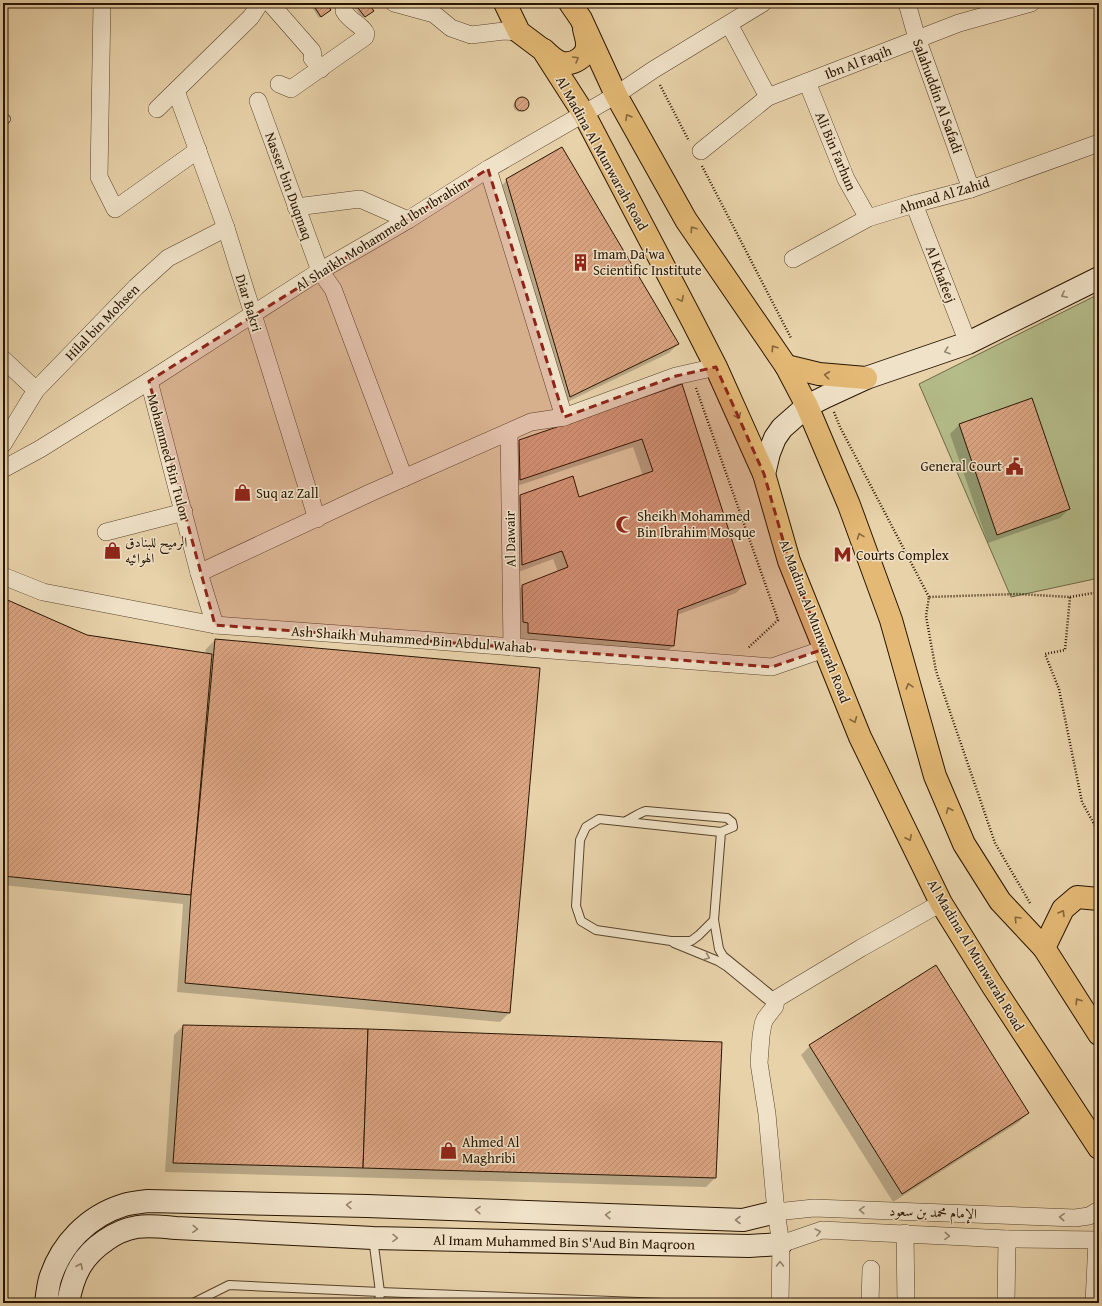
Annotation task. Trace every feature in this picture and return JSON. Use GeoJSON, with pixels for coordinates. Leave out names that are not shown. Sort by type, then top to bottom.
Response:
{"type":"FeatureCollection","features":[{"type":"Feature","properties":{"kind":"main road","name":"Al Madina Al Munwarah Road"},"geometry":{"type":"LineString","coordinates":[[505,3],[519,32],[543,50],[584,114],[694,322],[716,367],[764,474],[788,561],[860,737],[941,904],[992,985],[1099,1148]]}},
{"type":"Feature","properties":{"kind":"main road"},"geometry":{"type":"LineString","coordinates":[[543,50],[562,63],[569,63],[581,58],[587,46],[576,11]]}},
{"type":"Feature","properties":{"kind":"main road"},"geometry":{"type":"LineString","coordinates":[[576,11],[616,95],[686,220],[786,366],[807,406],[849,505],[891,620],[935,776],[964,844],[1000,901],[1044,948],[1099,1034]]}},
{"type":"Feature","properties":{"kind":"main road"},"geometry":{"type":"LineString","coordinates":[[786,366],[819,374],[866,378]]}},
{"type":"Feature","properties":{"kind":"main road"},"geometry":{"type":"LineString","coordinates":[[1044,948],[1064,909],[1077,897],[1099,899]]}},
{"type":"Feature","properties":{"kind":"street"},"geometry":{"type":"LineString","coordinates":[[102,3],[99,177],[115,209],[198,150]]}},
{"type":"Feature","properties":{"kind":"street"},"geometry":{"type":"LineString","coordinates":[[157,109],[251,17],[260,3]]}},
{"type":"Feature","properties":{"kind":"street"},"geometry":{"type":"LineString","coordinates":[[270,3],[312,51],[312,58],[320,68]]}},
{"type":"Feature","properties":{"kind":"street"},"geometry":{"type":"LineString","coordinates":[[394,3],[434,9],[451,28],[471,35],[504,31],[519,32]]}},
{"type":"Feature","properties":{"kind":"street","name":"Al Shaikh Mohammed Ibn Ibrahim"},"geometry":{"type":"LineString","coordinates":[[3,469],[149,381],[320,271],[408,220],[488,169],[616,95],[653,70],[763,3]]}},
{"type":"Feature","properties":{"kind":"street","name":"Salahuddin Al Safadi"},"geometry":{"type":"LineString","coordinates":[[907,3],[918,39],[971,189]]}},
{"type":"Feature","properties":{"kind":"street","name":"Ibn Al Faqih"},"geometry":{"type":"LineString","coordinates":[[698,153],[768,97],[959,23],[1031,3]]}},
{"type":"Feature","properties":{"kind":"street"},"geometry":{"type":"LineString","coordinates":[[279,84],[291,89],[365,37],[365,30],[347,18],[344,11]]}},
{"type":"Feature","properties":{"kind":"street"},"geometry":{"type":"LineString","coordinates":[[729,24],[768,97]]}},
{"type":"Feature","properties":{"kind":"street","name":"Ali Bin Farhun"},"geometry":{"type":"LineString","coordinates":[[807,82],[846,179],[868,218]]}},
{"type":"Feature","properties":{"kind":"street","name":"Diar Bakri"},"geometry":{"type":"LineString","coordinates":[[176,91],[226,228],[317,519]]}},
{"type":"Feature","properties":{"kind":"street","name":"Nasser bin Duqmaq"},"geometry":{"type":"LineString","coordinates":[[258,101],[320,271],[333,289],[404,478]]}},
{"type":"Feature","properties":{"kind":"street","name":"Ahmad Al Zahid"},"geometry":{"type":"LineString","coordinates":[[793,259],[868,218],[971,189],[1099,143]]}},
{"type":"Feature","properties":{"kind":"street"},"geometry":{"type":"LineString","coordinates":[[488,169],[564,417]]}},
{"type":"Feature","properties":{"kind":"street"},"geometry":{"type":"LineString","coordinates":[[296,207],[360,199],[408,220]]}},
{"type":"Feature","properties":{"kind":"street","name":"Al Khafeej"},"geometry":{"type":"LineString","coordinates":[[914,204],[968,344]]}},
{"type":"Feature","properties":{"kind":"street","name":"Hilal bin Mohsen"},"geometry":{"type":"LineString","coordinates":[[3,444],[36,390],[136,287],[168,258],[226,228]]}},
{"type":"Feature","properties":{"kind":"street"},"geometry":{"type":"LineString","coordinates":[[764,474],[769,453],[775,438],[782,428],[807,406],[866,378],[968,344],[1099,278]]}},
{"type":"Feature","properties":{"kind":"street"},"geometry":{"type":"LineString","coordinates":[[3,359],[36,390]]}},
{"type":"Feature","properties":{"kind":"street"},"geometry":{"type":"LineString","coordinates":[[199,573],[372,492],[531,422],[564,417],[676,376],[716,367]]}},
{"type":"Feature","properties":{"kind":"street","name":"Mohammed Bin Tulon"},"geometry":{"type":"LineString","coordinates":[[149,381],[199,573],[215,625]]}},
{"type":"Feature","properties":{"kind":"street","name":"Al Dawair"},"geometry":{"type":"LineString","coordinates":[[509,432],[512,647]]}},
{"type":"Feature","properties":{"kind":"street"},"geometry":{"type":"LineString","coordinates":[[106,532],[184,512]]}},
{"type":"Feature","properties":{"kind":"street","name":"Ash Shaikh Muhammed Bin Abdul Wahab"},"geometry":{"type":"LineString","coordinates":[[3,576],[43,592],[215,625],[772,667],[824,649]]}},
{"type":"Feature","properties":{"kind":"street"},"geometry":{"type":"LineString","coordinates":[[780,1303],[781,1244],[776,1212],[767,1114],[759,1063],[761,1036],[765,1019],[775,1002],[861,948],[941,904]]}},
{"type":"Feature","properties":{"kind":"street","name":"Al Imam Muhammed Bin S'Aud Bin Maqroon"},"geometry":{"type":"LineString","coordinates":[[46,1303],[50,1279],[59,1258],[70,1241],[84,1226],[100,1215],[124,1205],[148,1201],[367,1206],[743,1220],[776,1212]]}},
{"type":"Feature","properties":{"kind":"street","name":"الإمام محمد بن سعود"},"geometry":{"type":"LineString","coordinates":[[776,1212],[814,1208],[1075,1218],[1096,1214]]}},
{"type":"Feature","properties":{"kind":"street","name":"Al Imam Muhammed Bin S'Aud Bin Maqroon"},"geometry":{"type":"LineString","coordinates":[[68,1303],[71,1285],[82,1262],[92,1250],[119,1231],[137,1227],[155,1226],[373,1238],[749,1246],[781,1244],[822,1230],[1007,1239],[1098,1240]]}},
{"type":"Feature","properties":{"kind":"street"},"geometry":{"type":"LineString","coordinates":[[905,1233],[906,1303]]}},
{"type":"Feature","properties":{"kind":"street"},"geometry":{"type":"LineString","coordinates":[[1006,1303],[1007,1239]]}},
{"type":"Feature","properties":{"kind":"street"},"geometry":{"type":"LineString","coordinates":[[1094,1303],[1098,1240]]}},
{"type":"Feature","properties":{"kind":"street"},"geometry":{"type":"LineString","coordinates":[[870,1303],[871,1269]]}},
{"type":"Feature","properties":{"kind":"lane"},"geometry":{"type":"LineString","coordinates":[[626,821],[641,812],[646,811],[727,818],[732,822],[733,827],[721,832],[599,819],[586,827],[580,840],[576,906],[581,921],[596,930],[671,941],[691,941],[714,920]]}},
{"type":"Feature","properties":{"kind":"lane"},"geometry":{"type":"LineString","coordinates":[[721,832],[714,920],[719,949],[723,956],[775,1002]]}},
{"type":"Feature","properties":{"kind":"lane"},"geometry":{"type":"LineString","coordinates":[[671,941],[718,961],[775,1002]]}},
{"type":"Feature","properties":{"kind":"lane"},"geometry":{"type":"LineString","coordinates":[[373,1238],[380,1292],[379,1303]]}},
{"type":"Feature","properties":{"kind":"lane"},"geometry":{"type":"LineString","coordinates":[[40,1303],[50,1279]]}},
{"type":"Feature","properties":{"kind":"lane"},"geometry":{"type":"LineString","coordinates":[[193,1303],[229,1285],[547,1301],[664,1303]]}},
{"type":"Feature","properties":{"kind":"path"},"geometry":{"type":"LineString","coordinates":[[653,70],[698,153],[794,343]]}},
{"type":"Feature","properties":{"kind":"path"},"geometry":{"type":"LineString","coordinates":[[690,372],[778,620],[731,664]]}},
{"type":"Feature","properties":{"kind":"path"},"geometry":{"type":"LineString","coordinates":[[840,427],[929,597],[926,616],[936,671],[995,843],[1031,905]]}},
{"type":"Feature","properties":{"kind":"path"},"geometry":{"type":"LineString","coordinates":[[929,597],[1018,594],[1070,597],[1099,592]]}},
{"type":"Feature","properties":{"kind":"path"},"geometry":{"type":"LineString","coordinates":[[1070,597],[1065,650],[1045,654],[1059,689],[1082,802],[1099,833]]}},
{"type":"Feature","properties":{"kind":"highlighted area"},"geometry":{"type":"Polygon","coordinates":[[[488,169],[564,417],[676,376],[716,367],[764,474],[789,561],[824,649],[772,667],[215,625],[149,381],[488,169]]]}},
{"type":"Feature","properties":{"kind":"green space"},"geometry":{"type":"Polygon","coordinates":[[[1099,294],[1099,578],[1011,597],[919,384],[1099,294]]]}},
{"type":"Feature","properties":{"kind":"building"},"geometry":{"type":"Polygon","coordinates":[[[312,3],[326,3],[331,10],[321,17],[312,3]]]}},
{"type":"Feature","properties":{"kind":"building"},"geometry":{"type":"Polygon","coordinates":[[[358,3],[358,8],[329,4],[358,3]]]}},
{"type":"Feature","properties":{"kind":"building"},"geometry":{"type":"Polygon","coordinates":[[[364,3],[368,3],[374,11],[365,17],[358,8],[364,3]]]}},
{"type":"Feature","properties":{"kind":"building"},"geometry":{"type":"Polygon","coordinates":[[[522,97],[527,99],[529,104],[527,109],[522,111],[517,109],[515,104],[517,99],[522,97]]]}},
{"type":"Feature","properties":{"kind":"building","name":"Imam Da'wa Scientific Institute"},"geometry":{"type":"Polygon","coordinates":[[[562,147],[679,344],[570,397],[506,179],[562,147]]]}},
{"type":"Feature","properties":{"kind":"building","name":"Sheikh Mohammed Bin Ibrahim Mosque"},"geometry":{"type":"Polygon","coordinates":[[[682,384],[746,584],[678,610],[674,646],[528,633],[528,623],[523,622],[522,585],[568,567],[562,551],[522,565],[520,495],[573,476],[579,497],[653,471],[642,439],[520,480],[519,440],[682,384]]]}},
{"type":"Feature","properties":{"kind":"building","name":"General Court"},"geometry":{"type":"Polygon","coordinates":[[[1032,398],[1070,509],[997,535],[959,424],[1032,398]]]}},
{"type":"Feature","properties":{"kind":"building"},"geometry":{"type":"Polygon","coordinates":[[[3,598],[87,635],[212,654],[191,895],[3,876],[3,598]]]}},
{"type":"Feature","properties":{"kind":"building"},"geometry":{"type":"Polygon","coordinates":[[[215,639],[540,668],[510,1013],[185,983],[191,895],[215,639]]]}},
{"type":"Feature","properties":{"kind":"building"},"geometry":{"type":"Polygon","coordinates":[[[936,965],[1029,1113],[902,1194],[809,1045],[936,965]]]}},
{"type":"Feature","properties":{"kind":"building"},"geometry":{"type":"Polygon","coordinates":[[[183,1025],[368,1029],[363,1168],[173,1163],[183,1025]]]}},
{"type":"Feature","properties":{"kind":"building"},"geometry":{"type":"Polygon","coordinates":[[[368,1029],[722,1042],[716,1178],[363,1168],[368,1029]]]}},
{"type":"Feature","properties":{"kind":"place","name":"Imam Da'wa Scientific Institute"},"geometry":{"type":"Point","coordinates":[580,262]}},
{"type":"Feature","properties":{"kind":"place","name":"General Court"},"geometry":{"type":"Point","coordinates":[1015,466]}},
{"type":"Feature","properties":{"kind":"place","name":"Suq az Zall"},"geometry":{"type":"Point","coordinates":[243,493]}},
{"type":"Feature","properties":{"kind":"place","name":"Sheikh Mohammed Bin Ibrahim Mosque"},"geometry":{"type":"Point","coordinates":[624,524]}},
{"type":"Feature","properties":{"kind":"place","name":"الرميح للبنادق الهوائيه"},"geometry":{"type":"Point","coordinates":[112,550]}},
{"type":"Feature","properties":{"kind":"place","name":"Courts Complex"},"geometry":{"type":"Point","coordinates":[843,555]}},
{"type":"Feature","properties":{"kind":"place","name":"Ahmed Al Maghribi"},"geometry":{"type":"Point","coordinates":[449,1150]}}]}
